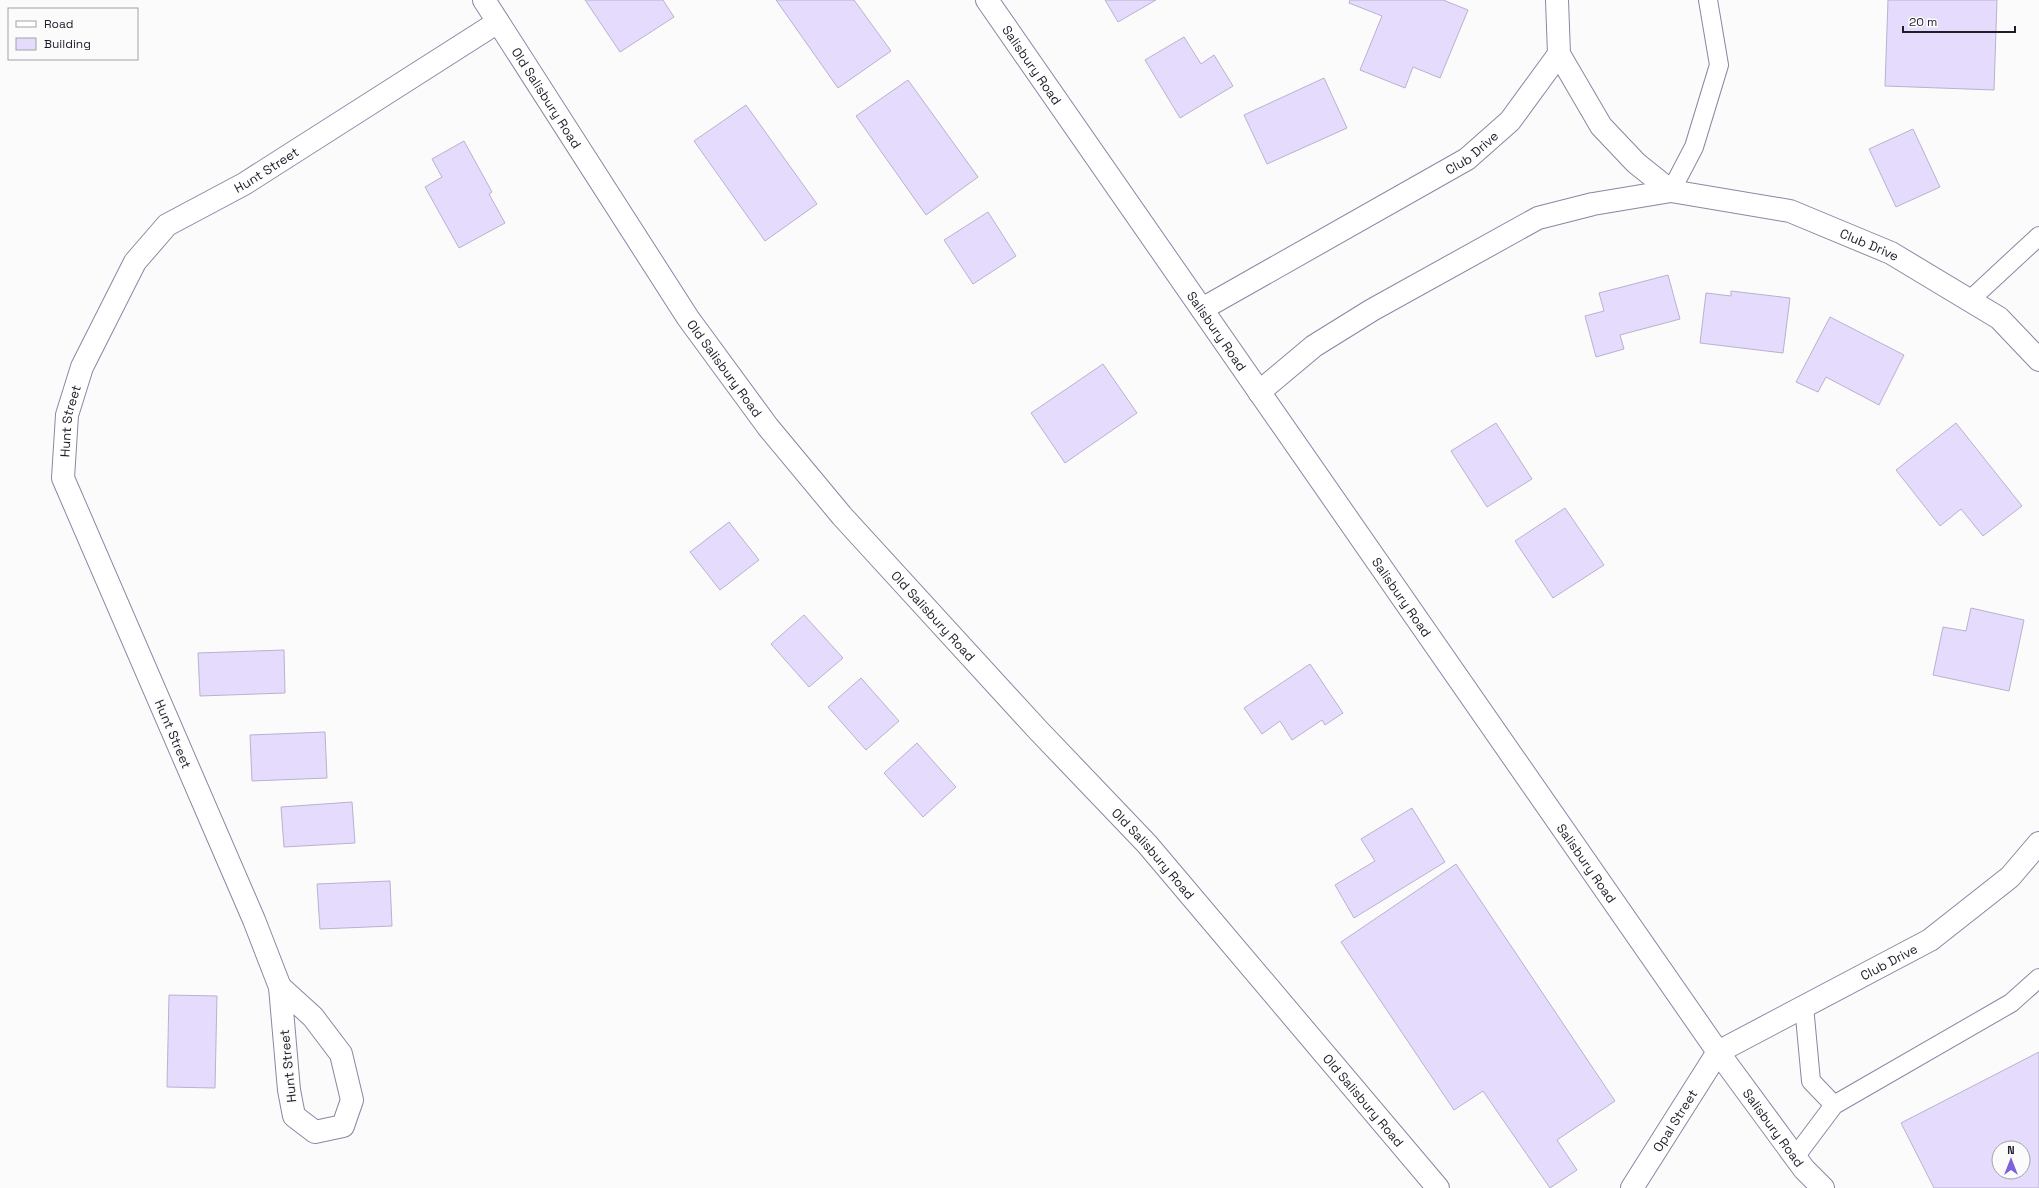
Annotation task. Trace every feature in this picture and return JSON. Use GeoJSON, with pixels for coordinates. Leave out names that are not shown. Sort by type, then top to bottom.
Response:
{"type":"FeatureCollection","features":[{"type":"Feature","properties":{"kind":"street","name":"Old Salisbury Road"},"geometry":{"type":"LineString","coordinates":[[484,0],[688,318],[768,427],[858,534],[1038,730],[1147,844],[1438,1188]]}},
{"type":"Feature","properties":{"kind":"street","name":"Salisbury Road"},"geometry":{"type":"LineString","coordinates":[[987,0],[1718,1052],[1795,1157],[1823,1188]]}},
{"type":"Feature","properties":{"kind":"street"},"geometry":{"type":"LineString","coordinates":[[1557,0],[1559,54],[1602,126],[1636,162],[1671,191]]}},
{"type":"Feature","properties":{"kind":"street","name":"Hunt Street"},"geometry":{"type":"LineString","coordinates":[[280,987],[313,1018],[341,1054],[352,1100],[343,1126],[315,1132],[294,1116],[289,1090],[280,987],[254,920],[63,478],[67,415],[82,367],[135,262],[167,225],[244,184],[498,22]]}},
{"type":"Feature","properties":{"kind":"street","name":"Club Drive"},"geometry":{"type":"LineString","coordinates":[[1202,310],[1467,159],[1510,121],[1559,54]]}},
{"type":"Feature","properties":{"kind":"street","name":"Club Drive"},"geometry":{"type":"LineString","coordinates":[[1259,392],[1314,346],[1372,310],[1538,218],[1593,204],[1671,191],[1790,211],[1891,253],[1999,318],[2039,360]]}},
{"type":"Feature","properties":{"kind":"street","name":"Club Drive"},"geometry":{"type":"LineString","coordinates":[[1718,1052],[1930,940],[2010,877],[2039,843]]}},
{"type":"Feature","properties":{"kind":"street","name":"Opal Street"},"geometry":{"type":"LineString","coordinates":[[1632,1188],[1718,1052]]}},
{"type":"Feature","properties":{"kind":"lane"},"geometry":{"type":"LineString","coordinates":[[1671,191],[1694,147],[1719,65],[1708,0]]}},
{"type":"Feature","properties":{"kind":"lane"},"geometry":{"type":"LineString","coordinates":[[1970,300],[2039,236]]}},
{"type":"Feature","properties":{"kind":"lane"},"geometry":{"type":"LineString","coordinates":[[1795,1157],[1834,1105],[2012,1003],[2039,978]]}},
{"type":"Feature","properties":{"kind":"lane"},"geometry":{"type":"LineString","coordinates":[[1804,1006],[1810,1081],[1834,1105]]}},
{"type":"Feature","properties":{"kind":"building"},"geometry":{"type":"Polygon","coordinates":[[[585,0],[663,0],[674,17],[620,52],[585,0]]]}},
{"type":"Feature","properties":{"kind":"building"},"geometry":{"type":"Polygon","coordinates":[[[776,0],[854,0],[891,51],[838,88],[776,0]]]}},
{"type":"Feature","properties":{"kind":"building"},"geometry":{"type":"Polygon","coordinates":[[[1105,0],[1156,0],[1118,22],[1105,0]]]}},
{"type":"Feature","properties":{"kind":"building"},"geometry":{"type":"Polygon","coordinates":[[[1350,0],[1443,0],[1468,10],[1440,78],[1413,67],[1405,88],[1360,70],[1382,16],[1349,3],[1350,0]]]}},
{"type":"Feature","properties":{"kind":"building"},"geometry":{"type":"Polygon","coordinates":[[[1888,0],[1997,0],[1994,90],[1885,86],[1888,0]]]}},
{"type":"Feature","properties":{"kind":"building"},"geometry":{"type":"Polygon","coordinates":[[[1184,37],[1201,64],[1214,55],[1233,86],[1180,118],[1145,60],[1184,37]]]}},
{"type":"Feature","properties":{"kind":"building"},"geometry":{"type":"Polygon","coordinates":[[[1324,78],[1347,128],[1267,164],[1244,115],[1324,78]]]}},
{"type":"Feature","properties":{"kind":"building"},"geometry":{"type":"Polygon","coordinates":[[[908,80],[978,177],[926,215],[856,116],[908,80]]]}},
{"type":"Feature","properties":{"kind":"building"},"geometry":{"type":"Polygon","coordinates":[[[746,105],[817,204],[765,241],[694,141],[746,105]]]}},
{"type":"Feature","properties":{"kind":"building"},"geometry":{"type":"Polygon","coordinates":[[[1913,129],[1940,187],[1896,207],[1869,149],[1913,129]]]}},
{"type":"Feature","properties":{"kind":"building"},"geometry":{"type":"Polygon","coordinates":[[[464,141],[492,192],[489,194],[505,223],[459,248],[425,187],[442,177],[432,159],[464,141]]]}},
{"type":"Feature","properties":{"kind":"building"},"geometry":{"type":"Polygon","coordinates":[[[988,212],[1016,256],[973,284],[944,240],[988,212]]]}},
{"type":"Feature","properties":{"kind":"building"},"geometry":{"type":"Polygon","coordinates":[[[1668,275],[1680,319],[1620,335],[1624,349],[1596,357],[1585,316],[1604,311],[1599,293],[1668,275]]]}},
{"type":"Feature","properties":{"kind":"building"},"geometry":{"type":"Polygon","coordinates":[[[1731,291],[1790,298],[1783,353],[1700,343],[1706,293],[1731,296],[1731,291]]]}},
{"type":"Feature","properties":{"kind":"building"},"geometry":{"type":"Polygon","coordinates":[[[1830,317],[1904,355],[1879,405],[1826,377],[1818,392],[1796,382],[1830,317]]]}},
{"type":"Feature","properties":{"kind":"building"},"geometry":{"type":"Polygon","coordinates":[[[1103,364],[1137,413],[1065,463],[1031,413],[1103,364]]]}},
{"type":"Feature","properties":{"kind":"building"},"geometry":{"type":"Polygon","coordinates":[[[1496,423],[1532,479],[1487,507],[1451,451],[1496,423]]]}},
{"type":"Feature","properties":{"kind":"building"},"geometry":{"type":"Polygon","coordinates":[[[1956,423],[2022,506],[1983,536],[1961,509],[1940,526],[1896,470],[1956,423]]]}},
{"type":"Feature","properties":{"kind":"building"},"geometry":{"type":"Polygon","coordinates":[[[1565,508],[1604,565],[1553,598],[1515,541],[1565,508]]]}},
{"type":"Feature","properties":{"kind":"building"},"geometry":{"type":"Polygon","coordinates":[[[729,522],[759,560],[720,590],[690,552],[729,522]]]}},
{"type":"Feature","properties":{"kind":"building"},"geometry":{"type":"Polygon","coordinates":[[[1971,608],[2024,620],[2009,691],[1933,675],[1943,627],[1966,631],[1971,608]]]}},
{"type":"Feature","properties":{"kind":"building"},"geometry":{"type":"Polygon","coordinates":[[[804,615],[843,658],[809,687],[771,644],[804,615]]]}},
{"type":"Feature","properties":{"kind":"building"},"geometry":{"type":"Polygon","coordinates":[[[284,650],[285,693],[200,696],[198,653],[284,650]]]}},
{"type":"Feature","properties":{"kind":"building"},"geometry":{"type":"Polygon","coordinates":[[[1310,664],[1343,713],[1325,725],[1322,720],[1292,740],[1280,721],[1262,734],[1244,708],[1310,664]]]}},
{"type":"Feature","properties":{"kind":"building"},"geometry":{"type":"Polygon","coordinates":[[[861,678],[899,721],[866,750],[828,707],[861,678]]]}},
{"type":"Feature","properties":{"kind":"building"},"geometry":{"type":"Polygon","coordinates":[[[325,732],[327,778],[252,781],[250,735],[325,732]]]}},
{"type":"Feature","properties":{"kind":"building"},"geometry":{"type":"Polygon","coordinates":[[[917,743],[956,787],[923,817],[884,773],[917,743]]]}},
{"type":"Feature","properties":{"kind":"building"},"geometry":{"type":"Polygon","coordinates":[[[352,802],[355,843],[284,847],[281,807],[352,802]]]}},
{"type":"Feature","properties":{"kind":"building"},"geometry":{"type":"Polygon","coordinates":[[[1412,808],[1445,862],[1354,918],[1335,885],[1375,861],[1361,839],[1412,808]]]}},
{"type":"Feature","properties":{"kind":"building"},"geometry":{"type":"Polygon","coordinates":[[[1456,864],[1615,1101],[1557,1140],[1577,1170],[1550,1188],[1483,1091],[1454,1110],[1341,942],[1456,864]]]}},
{"type":"Feature","properties":{"kind":"building"},"geometry":{"type":"Polygon","coordinates":[[[390,881],[392,926],[320,929],[317,884],[390,881]]]}},
{"type":"Feature","properties":{"kind":"building"},"geometry":{"type":"Polygon","coordinates":[[[169,995],[217,996],[215,1088],[167,1087],[169,995]]]}},
{"type":"Feature","properties":{"kind":"building"},"geometry":{"type":"Polygon","coordinates":[[[2039,1052],[2039,1188],[1934,1188],[1901,1123],[2039,1052]]]}}]}
